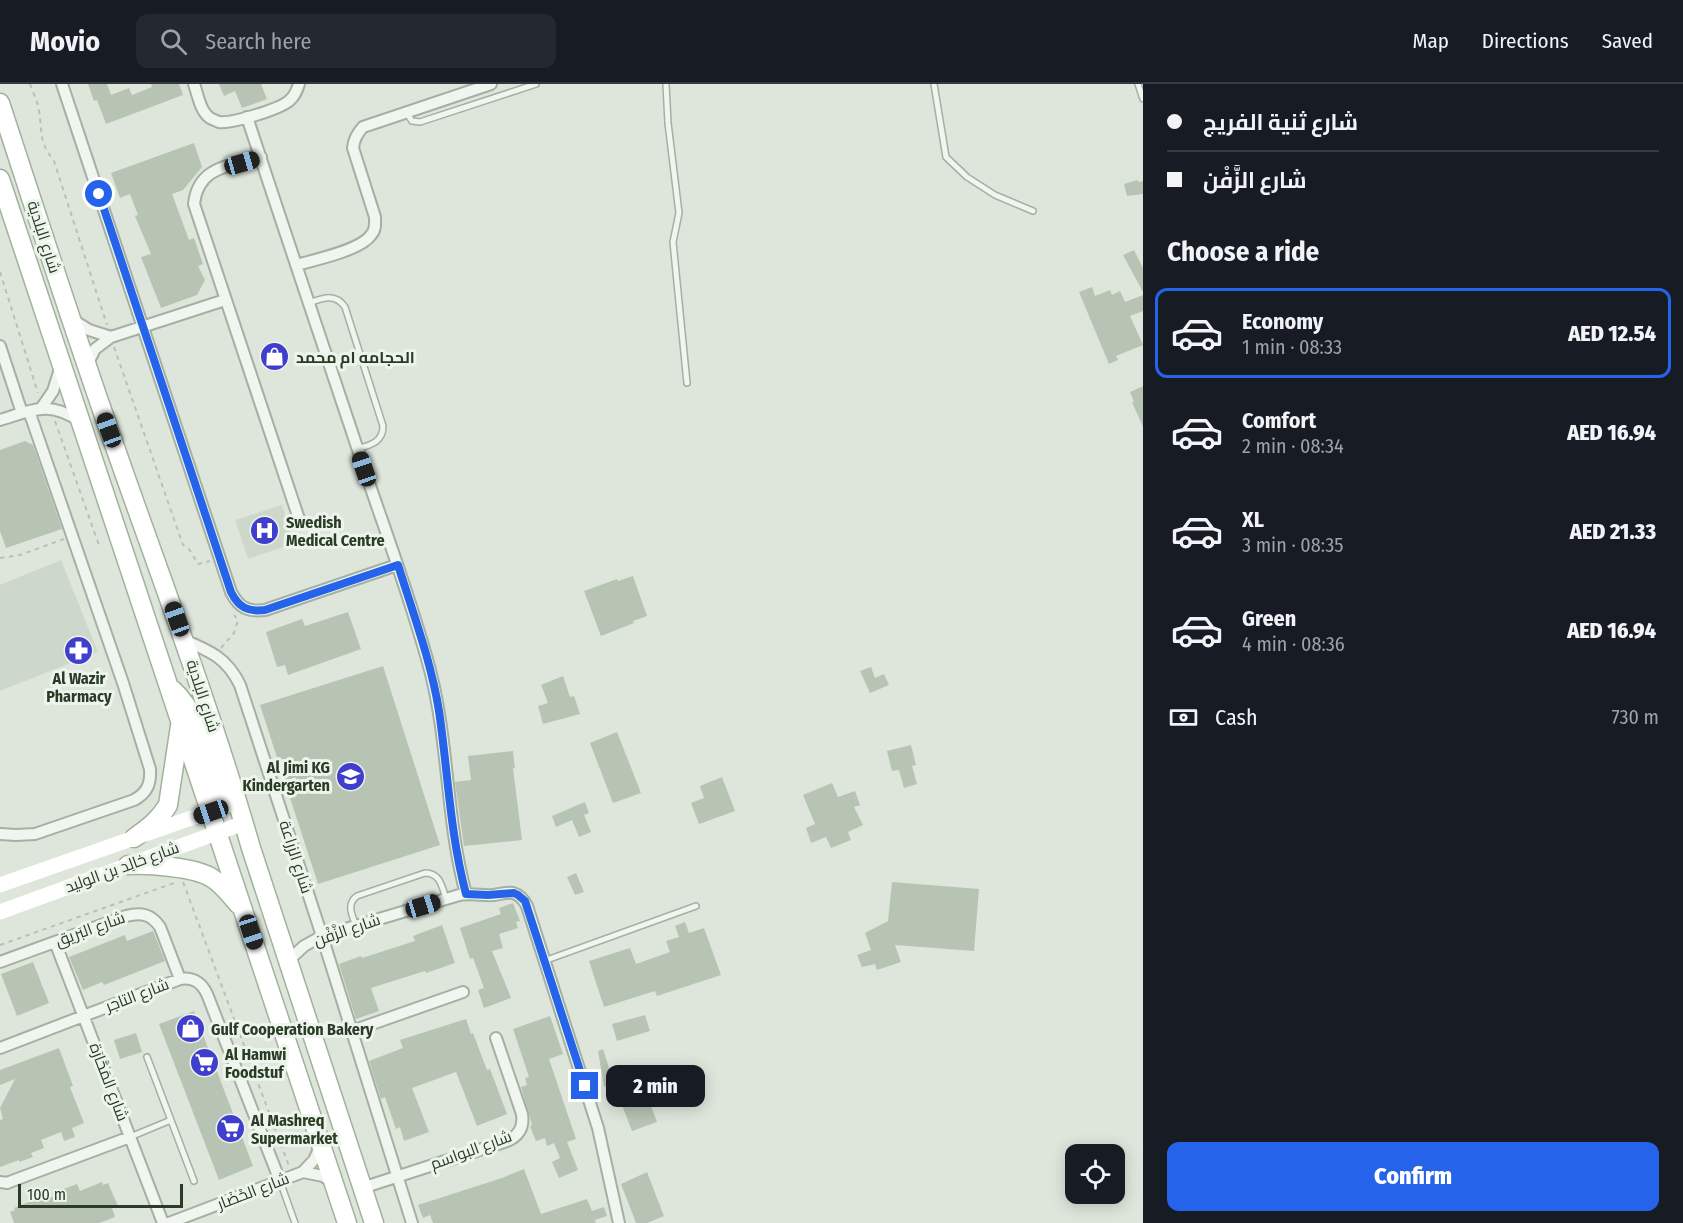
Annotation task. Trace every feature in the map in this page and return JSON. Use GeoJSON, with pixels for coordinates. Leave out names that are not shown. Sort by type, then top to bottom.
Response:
{"type":"FeatureCollection","features":[{"type":"Feature","properties":{"kind":"main road","name":"شارع البلدية"},"geometry":{"type":"LineString","coordinates":[[0,103],[87,367],[184,640],[374,1223]]}},
{"type":"Feature","properties":{"kind":"main road","name":"شارع البلدية"},"geometry":{"type":"LineString","coordinates":[[0,179],[347,1223]]}},
{"type":"Feature","properties":{"kind":"main road"},"geometry":{"type":"LineString","coordinates":[[168,685],[183,701],[195,720],[219,791],[222,794],[232,793],[236,796]]}},
{"type":"Feature","properties":{"kind":"main road"},"geometry":{"type":"LineString","coordinates":[[134,838],[153,825],[168,805],[181,724]]}},
{"type":"Feature","properties":{"kind":"main road"},"geometry":{"type":"LineString","coordinates":[[128,865],[157,865],[208,875],[221,885],[244,910]]}},
{"type":"Feature","properties":{"kind":"street"},"geometry":{"type":"LineString","coordinates":[[62,84],[235,601],[244,608],[255,611],[265,610],[398,565]]}},
{"type":"Feature","properties":{"kind":"street"},"geometry":{"type":"LineString","coordinates":[[194,84],[205,114],[219,122],[229,122],[281,106],[290,101],[299,84]]}},
{"type":"Feature","properties":{"kind":"street"},"geometry":{"type":"LineString","coordinates":[[296,265],[354,248],[372,235],[375,217],[353,148],[357,133],[363,127],[491,84]]}},
{"type":"Feature","properties":{"kind":"street"},"geometry":{"type":"LineString","coordinates":[[248,117],[357,449],[398,565],[429,668],[439,710],[458,865],[466,894]]}},
{"type":"Feature","properties":{"kind":"street"},"geometry":{"type":"LineString","coordinates":[[261,157],[209,174],[195,193],[194,204],[300,522]]}},
{"type":"Feature","properties":{"kind":"street"},"geometry":{"type":"LineString","coordinates":[[87,367],[95,349],[111,337],[225,300]]}},
{"type":"Feature","properties":{"kind":"street"},"geometry":{"type":"LineString","coordinates":[[71,318],[89,330],[111,337]]}},
{"type":"Feature","properties":{"kind":"street"},"geometry":{"type":"LineString","coordinates":[[0,345],[72,536],[123,682],[150,769],[151,779],[148,788],[134,800],[35,834],[0,834]]}},
{"type":"Feature","properties":{"kind":"street"},"geometry":{"type":"LineString","coordinates":[[46,408],[60,372],[61,362]]}},
{"type":"Feature","properties":{"kind":"street"},"geometry":{"type":"LineString","coordinates":[[0,420],[46,408],[67,413],[81,422]]}},
{"type":"Feature","properties":{"kind":"street","name":"شارع الزراعة"},"geometry":{"type":"LineString","coordinates":[[184,640],[216,655],[230,667],[240,685],[412,1223]]}},
{"type":"Feature","properties":{"kind":"street","name":"شارع خالِد بن الوليد"},"geometry":{"type":"LineString","coordinates":[[0,885],[211,812],[236,796]]}},
{"type":"Feature","properties":{"kind":"street","name":"شارع خالِد بن الوليد"},"geometry":{"type":"LineString","coordinates":[[0,912],[244,823]]}},
{"type":"Feature","properties":{"kind":"street","name":"شارع الزَّفْن"},"geometry":{"type":"LineString","coordinates":[[288,961],[304,946],[322,936],[446,899],[466,894],[509,893],[522,898],[527,906],[598,1128],[619,1223]]}},
{"type":"Feature","properties":{"kind":"street","name":"شارع البَريق"},"geometry":{"type":"LineString","coordinates":[[0,962],[126,916],[142,914],[150,916],[160,927],[180,979]]}},
{"type":"Feature","properties":{"kind":"street","name":"شارع المَحَّارَة"},"geometry":{"type":"LineString","coordinates":[[55,942],[163,1223]]}},
{"type":"Feature","properties":{"kind":"street","name":"شارع التاجر"},"geometry":{"type":"LineString","coordinates":[[1,1045],[180,979],[189,978],[197,981],[204,988],[280,1181]]}},
{"type":"Feature","properties":{"kind":"street"},"geometry":{"type":"LineString","coordinates":[[352,1030],[463,992]]}},
{"type":"Feature","properties":{"kind":"street","name":"شارع البواسم"},"geometry":{"type":"LineString","coordinates":[[362,1188],[507,1141],[517,1135],[523,1119],[522,1113],[496,1038]]}},
{"type":"Feature","properties":{"kind":"street"},"geometry":{"type":"LineString","coordinates":[[0,1182],[7,1183],[130,1137]]}},
{"type":"Feature","properties":{"kind":"street","name":"شارع الحْضَار"},"geometry":{"type":"LineString","coordinates":[[169,1223],[298,1174],[314,1160],[321,1144]]}},
{"type":"Feature","properties":{"kind":"street","name":"شارع الحْضَار"},"geometry":{"type":"LineString","coordinates":[[298,1174],[323,1176],[334,1184]]}},
{"type":"Feature","properties":{"kind":"lane"},"geometry":{"type":"LineString","coordinates":[[406,112],[412,121],[420,122],[536,84]]}},
{"type":"Feature","properties":{"kind":"lane"},"geometry":{"type":"LineString","coordinates":[[666,84],[668,123],[679,213],[673,242],[687,382]]}},
{"type":"Feature","properties":{"kind":"lane"},"geometry":{"type":"LineString","coordinates":[[934,84],[946,157],[966,177],[995,195],[1033,211]]}},
{"type":"Feature","properties":{"kind":"lane"},"geometry":{"type":"LineString","coordinates":[[1138,84],[1143,99]]}},
{"type":"Feature","properties":{"kind":"lane"},"geometry":{"type":"LineString","coordinates":[[309,303],[332,297],[338,299],[345,307],[383,426],[382,436],[378,441],[357,449]]}},
{"type":"Feature","properties":{"kind":"lane"},"geometry":{"type":"LineString","coordinates":[[356,926],[350,910],[353,898],[425,873],[432,873],[438,878],[446,899]]}},
{"type":"Feature","properties":{"kind":"lane"},"geometry":{"type":"LineString","coordinates":[[544,961],[696,906]]}},
{"type":"Feature","properties":{"kind":"lane"},"geometry":{"type":"LineString","coordinates":[[147,1057],[194,1181]]}},
{"type":"Feature","properties":{"kind":"lane"},"geometry":{"type":"LineString","coordinates":[[130,1137],[171,1120]]}},
{"type":"Feature","properties":{"kind":"lane","name":"شارع التاجر"},"geometry":{"type":"LineString","coordinates":[[280,1181],[295,1223]]}},
{"type":"Feature","properties":{"kind":"path"},"geometry":{"type":"LineString","coordinates":[[30,84],[39,110],[42,140],[54,161],[111,337],[183,545],[189,549],[198,564],[210,561],[213,563]]}},
{"type":"Feature","properties":{"kind":"path"},"geometry":{"type":"LineString","coordinates":[[0,272],[46,408],[100,548]]}},
{"type":"Feature","properties":{"kind":"path"},"geometry":{"type":"LineString","coordinates":[[0,558],[20,555],[72,536]]}},
{"type":"Feature","properties":{"kind":"path"},"geometry":{"type":"LineString","coordinates":[[216,655],[234,633],[238,620],[234,614]]}},
{"type":"Feature","properties":{"kind":"path"},"geometry":{"type":"LineString","coordinates":[[0,945],[182,880],[298,1174]]}},
{"type":"Feature","properties":{"kind":"shaded area","name":"Swedish Medical Centre"},"geometry":{"type":"Polygon","coordinates":[[[282,505],[295,543],[248,559],[235,520],[282,505]]]}},
{"type":"Feature","properties":{"kind":"shaded area"},"geometry":{"type":"Polygon","coordinates":[[[61,560],[98,652],[0,691],[0,585],[61,560]]]}},
{"type":"Feature","properties":{"kind":"building"},"geometry":{"type":"Polygon","coordinates":[[[88,84],[107,84],[111,95],[129,88],[132,95],[152,87],[151,84],[179,84],[183,95],[106,124],[88,84]]]}},
{"type":"Feature","properties":{"kind":"building"},"geometry":{"type":"Polygon","coordinates":[[[219,84],[261,84],[267,99],[242,108],[235,91],[224,96],[219,84]]]}},
{"type":"Feature","properties":{"kind":"building"},"geometry":{"type":"Polygon","coordinates":[[[194,143],[202,167],[183,190],[172,194],[189,240],[194,238],[203,264],[198,266],[205,280],[197,295],[161,308],[141,257],[151,254],[135,216],[138,215],[130,194],[120,198],[111,173],[194,143]]]}},
{"type":"Feature","properties":{"kind":"building"},"geometry":{"type":"Polygon","coordinates":[[[1138,180],[1138,182],[1143,181],[1143,194],[1127,196],[1124,184],[1138,180]]]}},
{"type":"Feature","properties":{"kind":"building"},"geometry":{"type":"Polygon","coordinates":[[[1134,250],[1143,268],[1143,292],[1123,255],[1134,250]]]}},
{"type":"Feature","properties":{"kind":"building"},"geometry":{"type":"Polygon","coordinates":[[[1092,287],[1095,296],[1110,290],[1112,295],[1120,291],[1125,302],[1143,295],[1143,311],[1130,316],[1143,345],[1116,356],[1118,360],[1109,364],[1079,292],[1092,287]]]}},
{"type":"Feature","properties":{"kind":"building"},"geometry":{"type":"Polygon","coordinates":[[[1143,386],[1143,427],[1130,392],[1143,386]]]}},
{"type":"Feature","properties":{"kind":"building"},"geometry":{"type":"Polygon","coordinates":[[[25,441],[33,445],[62,529],[6,548],[0,531],[0,450],[25,441]]]}},
{"type":"Feature","properties":{"kind":"building"},"geometry":{"type":"Polygon","coordinates":[[[633,576],[647,616],[601,636],[584,591],[617,579],[618,581],[633,576]]]}},
{"type":"Feature","properties":{"kind":"building"},"geometry":{"type":"Polygon","coordinates":[[[348,612],[361,649],[288,675],[285,665],[277,667],[266,632],[302,619],[305,626],[348,612]]]}},
{"type":"Feature","properties":{"kind":"building","name":"Al Jimi KG Kindergarten"},"geometry":{"type":"Polygon","coordinates":[[[383,666],[440,845],[318,884],[260,705],[383,666]]]}},
{"type":"Feature","properties":{"kind":"building"},"geometry":{"type":"Polygon","coordinates":[[[871,667],[875,678],[884,674],[889,685],[870,693],[860,671],[871,667]]]}},
{"type":"Feature","properties":{"kind":"building"},"geometry":{"type":"Polygon","coordinates":[[[563,676],[570,697],[574,696],[580,714],[543,724],[538,706],[548,703],[541,685],[563,676]]]}},
{"type":"Feature","properties":{"kind":"building"},"geometry":{"type":"Polygon","coordinates":[[[617,732],[641,793],[613,803],[590,743],[617,732]]]}},
{"type":"Feature","properties":{"kind":"building"},"geometry":{"type":"Polygon","coordinates":[[[911,745],[916,765],[912,766],[917,784],[904,788],[899,770],[892,771],[887,751],[911,745]]]}},
{"type":"Feature","properties":{"kind":"building"},"geometry":{"type":"Polygon","coordinates":[[[513,751],[522,840],[464,846],[455,782],[471,780],[468,756],[513,751]]]}},
{"type":"Feature","properties":{"kind":"building"},"geometry":{"type":"Polygon","coordinates":[[[722,777],[735,811],[699,824],[691,803],[704,798],[700,786],[722,777]]]}},
{"type":"Feature","properties":{"kind":"building"},"geometry":{"type":"Polygon","coordinates":[[[832,783],[838,797],[855,791],[860,805],[854,807],[863,825],[848,832],[851,840],[831,848],[826,837],[811,843],[806,828],[815,824],[803,795],[832,783]]]}},
{"type":"Feature","properties":{"kind":"building"},"geometry":{"type":"Polygon","coordinates":[[[585,802],[589,813],[584,815],[591,832],[579,837],[572,820],[556,827],[552,816],[585,802]]]}},
{"type":"Feature","properties":{"kind":"building"},"geometry":{"type":"Polygon","coordinates":[[[576,873],[584,892],[575,895],[567,877],[576,873]]]}},
{"type":"Feature","properties":{"kind":"building"},"geometry":{"type":"Polygon","coordinates":[[[892,882],[979,889],[974,951],[895,945],[901,962],[877,970],[875,964],[862,967],[857,955],[871,950],[865,933],[888,921],[892,882]]]}},
{"type":"Feature","properties":{"kind":"building"},"geometry":{"type":"Polygon","coordinates":[[[513,903],[520,921],[516,922],[518,928],[499,934],[503,948],[492,951],[511,998],[484,1008],[478,990],[484,988],[473,958],[470,959],[460,928],[501,914],[499,908],[513,903]]]}},
{"type":"Feature","properties":{"kind":"building"},"geometry":{"type":"Polygon","coordinates":[[[685,922],[689,933],[704,928],[721,975],[657,996],[655,991],[604,1007],[589,961],[630,948],[636,964],[670,952],[666,941],[679,937],[675,926],[685,922]]]}},
{"type":"Feature","properties":{"kind":"building"},"geometry":{"type":"Polygon","coordinates":[[[442,925],[455,963],[371,988],[379,1011],[356,1019],[339,964],[415,941],[413,936],[442,925]]]}},
{"type":"Feature","properties":{"kind":"building"},"geometry":{"type":"Polygon","coordinates":[[[153,931],[165,961],[104,985],[102,982],[83,990],[69,957],[125,935],[127,941],[153,931]]]}},
{"type":"Feature","properties":{"kind":"building"},"geometry":{"type":"Polygon","coordinates":[[[33,962],[49,1003],[17,1016],[1,974],[33,962]]]}},
{"type":"Feature","properties":{"kind":"building"},"geometry":{"type":"Polygon","coordinates":[[[194,1011],[253,1166],[219,1180],[159,1024],[194,1011]]]}},
{"type":"Feature","properties":{"kind":"building"},"geometry":{"type":"Polygon","coordinates":[[[645,1015],[650,1031],[617,1041],[612,1024],[645,1015]]]}},
{"type":"Feature","properties":{"kind":"building"},"geometry":{"type":"Polygon","coordinates":[[[550,1016],[563,1054],[549,1059],[576,1139],[567,1142],[578,1170],[559,1178],[552,1162],[560,1158],[554,1143],[547,1146],[545,1138],[536,1141],[530,1126],[532,1125],[521,1087],[527,1085],[525,1078],[529,1077],[513,1029],[550,1016]]]}},
{"type":"Feature","properties":{"kind":"building"},"geometry":{"type":"Polygon","coordinates":[[[466,1019],[487,1070],[490,1069],[507,1114],[477,1126],[456,1072],[412,1088],[429,1132],[404,1141],[400,1127],[396,1129],[385,1097],[381,1099],[369,1061],[403,1048],[400,1040],[466,1019]]]}},
{"type":"Feature","properties":{"kind":"building"},"geometry":{"type":"Polygon","coordinates":[[[136,1033],[142,1052],[120,1059],[114,1040],[136,1033]]]}},
{"type":"Feature","properties":{"kind":"building"},"geometry":{"type":"Polygon","coordinates":[[[59,1048],[73,1086],[70,1087],[84,1123],[72,1128],[75,1137],[64,1141],[61,1132],[41,1140],[44,1148],[31,1153],[33,1157],[0,1167],[0,1120],[3,1119],[0,1108],[15,1079],[0,1085],[0,1070],[59,1048]]]}},
{"type":"Feature","properties":{"kind":"building"},"geometry":{"type":"Polygon","coordinates":[[[603,1049],[613,1085],[604,1087],[598,1051],[603,1049]]]}},
{"type":"Feature","properties":{"kind":"building"},"geometry":{"type":"Polygon","coordinates":[[[645,1090],[657,1122],[632,1131],[620,1100],[645,1090]]]}},
{"type":"Feature","properties":{"kind":"building"},"geometry":{"type":"Polygon","coordinates":[[[524,1169],[541,1214],[587,1199],[592,1211],[604,1207],[607,1216],[595,1220],[596,1223],[433,1223],[430,1215],[423,1218],[418,1205],[524,1169]]]}},
{"type":"Feature","properties":{"kind":"building"},"geometry":{"type":"Polygon","coordinates":[[[647,1172],[664,1216],[647,1223],[636,1223],[621,1184],[647,1172]]]}},
{"type":"Feature","properties":{"kind":"building"},"geometry":{"type":"Polygon","coordinates":[[[102,1182],[103,1185],[108,1183],[118,1206],[112,1208],[115,1217],[99,1223],[14,1223],[10,1212],[15,1210],[14,1208],[41,1197],[42,1201],[77,1184],[80,1191],[102,1182]]]}},
{"type":"Feature","properties":{"kind":"place","name":"الحجامه ام محمد"},"geometry":{"type":"Point","coordinates":[275,357]}},
{"type":"Feature","properties":{"kind":"place","name":"Swedish Medical Centre"},"geometry":{"type":"Point","coordinates":[265,531]}},
{"type":"Feature","properties":{"kind":"place","name":"Al Wazir Pharmacy"},"geometry":{"type":"Point","coordinates":[79,650]}},
{"type":"Feature","properties":{"kind":"place","name":"Al Jimi KG Kindergarten"},"geometry":{"type":"Point","coordinates":[351,776]}},
{"type":"Feature","properties":{"kind":"place","name":"Gulf Cooperation Bakery"},"geometry":{"type":"Point","coordinates":[190,1029]}},
{"type":"Feature","properties":{"kind":"place","name":"Al Hamwi Foodstuf"},"geometry":{"type":"Point","coordinates":[204,1063]}},
{"type":"Feature","properties":{"kind":"place","name":"Al Mashreq Supermarket"},"geometry":{"type":"Point","coordinates":[230,1129]}},
{"type":"Feature","properties":{"kind":"route"},"geometry":{"type":"LineString","coordinates":[[99,194],[235,601],[244,608],[255,611],[265,610],[398,565],[420,635],[439,710],[458,865],[466,894],[514,893],[525,901],[585,1086]]}}]}
